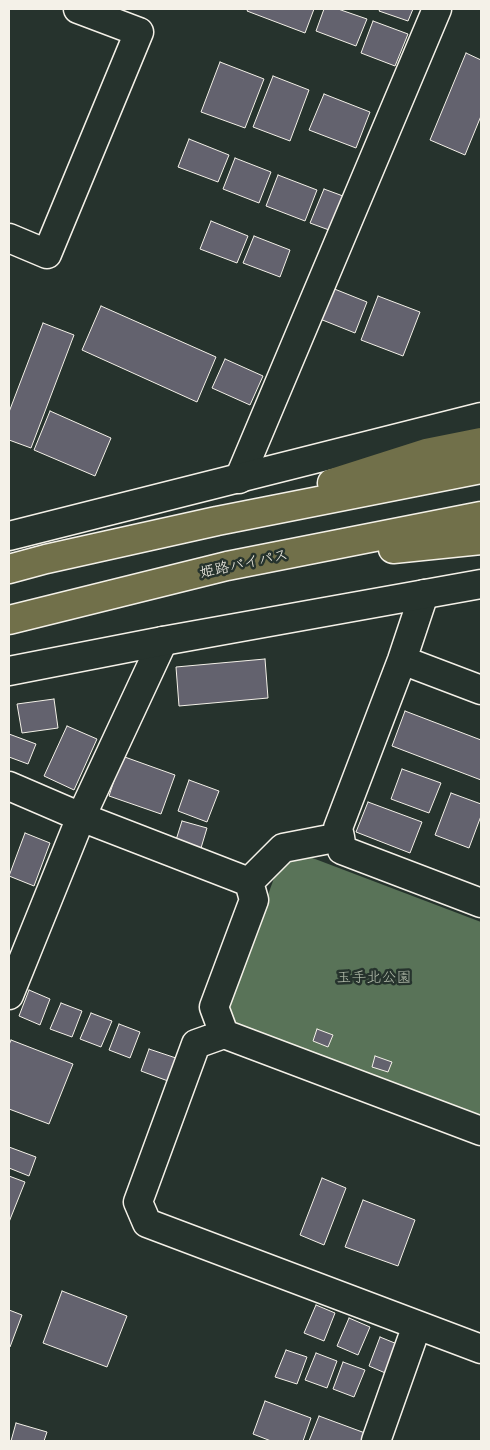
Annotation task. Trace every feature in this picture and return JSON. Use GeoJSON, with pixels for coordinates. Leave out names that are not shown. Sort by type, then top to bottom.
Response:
{"type":"FeatureCollection","features":[{"type":"Feature","properties":{"kind":"highway"},"geometry":{"type":"LineString","coordinates":[[217,521],[426,453],[481,442]]}},
{"type":"Feature","properties":{"kind":"highway"},"geometry":{"type":"LineString","coordinates":[[9,569],[217,521],[481,469]]}},
{"type":"Feature","properties":{"kind":"highway","name":"姫路バイパス"},"geometry":{"type":"LineString","coordinates":[[9,620],[227,566],[481,516]]}},
{"type":"Feature","properties":{"kind":"highway"},"geometry":{"type":"LineString","coordinates":[[227,566],[481,540]]}},
{"type":"Feature","properties":{"kind":"street"},"geometry":{"type":"LineString","coordinates":[[9,238],[47,254],[139,32],[78,9]]}},
{"type":"Feature","properties":{"kind":"street"},"geometry":{"type":"LineString","coordinates":[[239,479],[437,9]]}},
{"type":"Feature","properties":{"kind":"street"},"geometry":{"type":"LineString","coordinates":[[9,536],[481,418]]}},
{"type":"Feature","properties":{"kind":"street"},"geometry":{"type":"LineString","coordinates":[[9,670],[163,640],[481,584]]}},
{"type":"Feature","properties":{"kind":"street"},"geometry":{"type":"LineString","coordinates":[[424,594],[402,660],[338,828],[342,850],[481,903]]}},
{"type":"Feature","properties":{"kind":"street"},"geometry":{"type":"LineString","coordinates":[[10,985],[81,817],[163,640]]}},
{"type":"Feature","properties":{"kind":"street"},"geometry":{"type":"LineString","coordinates":[[402,660],[481,690]]}},
{"type":"Feature","properties":{"kind":"street"},"geometry":{"type":"LineString","coordinates":[[9,786],[81,817],[249,882]]}},
{"type":"Feature","properties":{"kind":"street"},"geometry":{"type":"LineString","coordinates":[[249,882],[283,848],[340,837]]}},
{"type":"Feature","properties":{"kind":"street"},"geometry":{"type":"LineString","coordinates":[[224,1034],[214,1007],[254,900],[249,882]]}},
{"type":"Feature","properties":{"kind":"street"},"geometry":{"type":"LineString","coordinates":[[481,1131],[224,1034],[196,1044],[138,1202],[147,1223],[481,1349]]}},
{"type":"Feature","properties":{"kind":"street"},"geometry":{"type":"LineString","coordinates":[[376,1441],[417,1325]]}},
{"type":"Feature","properties":{"kind":"green space","name":"玉手北公園"},"geometry":{"type":"Polygon","coordinates":[[[302,854],[481,922],[481,1117],[235,1023],[228,1005],[277,870],[302,854]]]}},
{"type":"Feature","properties":{"kind":"building"},"geometry":{"type":"Polygon","coordinates":[[[248,9],[314,9],[305,33],[247,11],[248,9]]]}},
{"type":"Feature","properties":{"kind":"building"},"geometry":{"type":"Polygon","coordinates":[[[324,9],[338,9],[367,19],[356,46],[316,31],[324,9]]]}},
{"type":"Feature","properties":{"kind":"building"},"geometry":{"type":"Polygon","coordinates":[[[380,9],[413,9],[408,21],[379,11],[380,9]]]}},
{"type":"Feature","properties":{"kind":"building"},"geometry":{"type":"Polygon","coordinates":[[[373,21],[408,34],[395,66],[361,53],[373,21]]]}},
{"type":"Feature","properties":{"kind":"building"},"geometry":{"type":"Polygon","coordinates":[[[466,53],[481,60],[481,116],[465,155],[430,140],[466,53]]]}},
{"type":"Feature","properties":{"kind":"building"},"geometry":{"type":"Polygon","coordinates":[[[220,62],[264,79],[245,128],[201,112],[220,62]]]}},
{"type":"Feature","properties":{"kind":"building"},"geometry":{"type":"Polygon","coordinates":[[[273,76],[309,90],[290,141],[253,127],[273,76]]]}},
{"type":"Feature","properties":{"kind":"building"},"geometry":{"type":"Polygon","coordinates":[[[324,94],[370,112],[356,148],[309,130],[324,94]]]}},
{"type":"Feature","properties":{"kind":"building"},"geometry":{"type":"Polygon","coordinates":[[[189,139],[229,155],[218,182],[178,167],[189,139]]]}},
{"type":"Feature","properties":{"kind":"building"},"geometry":{"type":"Polygon","coordinates":[[[235,158],[271,172],[259,203],[223,189],[235,158]]]}},
{"type":"Feature","properties":{"kind":"building"},"geometry":{"type":"Polygon","coordinates":[[[278,175],[317,190],[305,221],[266,206],[278,175]]]}},
{"type":"Feature","properties":{"kind":"building"},"geometry":{"type":"Polygon","coordinates":[[[324,189],[343,196],[329,230],[310,223],[324,189]]]}},
{"type":"Feature","properties":{"kind":"building"},"geometry":{"type":"Polygon","coordinates":[[[211,221],[248,236],[237,263],[200,249],[211,221]]]}},
{"type":"Feature","properties":{"kind":"building"},"geometry":{"type":"Polygon","coordinates":[[[254,236],[290,250],[280,277],[243,263],[254,236]]]}},
{"type":"Feature","properties":{"kind":"building"},"geometry":{"type":"Polygon","coordinates":[[[332,288],[367,302],[355,333],[320,319],[332,288]]]}},
{"type":"Feature","properties":{"kind":"building"},"geometry":{"type":"Polygon","coordinates":[[[378,296],[420,312],[403,356],[361,340],[378,296]]]}},
{"type":"Feature","properties":{"kind":"building"},"geometry":{"type":"Polygon","coordinates":[[[101,306],[216,357],[197,402],[82,350],[101,306]]]}},
{"type":"Feature","properties":{"kind":"building"},"geometry":{"type":"Polygon","coordinates":[[[43,323],[74,335],[31,448],[9,440],[9,412],[43,323]]]}},
{"type":"Feature","properties":{"kind":"building"},"geometry":{"type":"Polygon","coordinates":[[[225,359],[263,376],[250,405],[212,388],[225,359]]]}},
{"type":"Feature","properties":{"kind":"building"},"geometry":{"type":"Polygon","coordinates":[[[50,411],[111,438],[95,476],[34,450],[50,411]]]}},
{"type":"Feature","properties":{"kind":"building"},"geometry":{"type":"Polygon","coordinates":[[[265,659],[268,698],[179,706],[176,667],[265,659]]]}},
{"type":"Feature","properties":{"kind":"building"},"geometry":{"type":"Polygon","coordinates":[[[54,699],[58,728],[22,733],[17,704],[54,699]]]}},
{"type":"Feature","properties":{"kind":"building"},"geometry":{"type":"Polygon","coordinates":[[[405,711],[481,740],[481,780],[392,746],[405,711]]]}},
{"type":"Feature","properties":{"kind":"building"},"geometry":{"type":"Polygon","coordinates":[[[67,726],[97,739],[74,790],[44,776],[67,726]]]}},
{"type":"Feature","properties":{"kind":"building"},"geometry":{"type":"Polygon","coordinates":[[[9,734],[36,744],[28,764],[9,757],[9,734]]]}},
{"type":"Feature","properties":{"kind":"building"},"geometry":{"type":"Polygon","coordinates":[[[122,756],[175,775],[161,814],[109,796],[122,756]]]}},
{"type":"Feature","properties":{"kind":"building"},"geometry":{"type":"Polygon","coordinates":[[[402,769],[441,783],[429,813],[391,799],[402,769]]]}},
{"type":"Feature","properties":{"kind":"building"},"geometry":{"type":"Polygon","coordinates":[[[189,780],[219,791],[207,822],[178,811],[189,780]]]}},
{"type":"Feature","properties":{"kind":"building"},"geometry":{"type":"Polygon","coordinates":[[[451,793],[481,804],[481,816],[469,848],[435,835],[451,793]]]}},
{"type":"Feature","properties":{"kind":"building"},"geometry":{"type":"Polygon","coordinates":[[[368,802],[422,822],[410,853],[356,832],[368,802]]]}},
{"type":"Feature","properties":{"kind":"building"},"geometry":{"type":"Polygon","coordinates":[[[182,821],[207,828],[201,848],[176,840],[182,821]]]}},
{"type":"Feature","properties":{"kind":"building"},"geometry":{"type":"Polygon","coordinates":[[[25,833],[50,843],[34,886],[9,876],[25,833]]]}},
{"type":"Feature","properties":{"kind":"building"},"geometry":{"type":"Polygon","coordinates":[[[29,990],[50,999],[40,1025],[19,1016],[29,990]]]}},
{"type":"Feature","properties":{"kind":"building"},"geometry":{"type":"Polygon","coordinates":[[[61,1003],[82,1011],[72,1037],[50,1029],[61,1003]]]}},
{"type":"Feature","properties":{"kind":"building"},"geometry":{"type":"Polygon","coordinates":[[[91,1013],[112,1021],[101,1047],[80,1039],[91,1013]]]}},
{"type":"Feature","properties":{"kind":"building"},"geometry":{"type":"Polygon","coordinates":[[[119,1024],[140,1032],[130,1058],[109,1050],[119,1024]]]}},
{"type":"Feature","properties":{"kind":"building"},"geometry":{"type":"Polygon","coordinates":[[[317,1029],[333,1035],[328,1047],[313,1041],[317,1029]]]}},
{"type":"Feature","properties":{"kind":"building"},"geometry":{"type":"Polygon","coordinates":[[[11,1040],[73,1064],[49,1124],[9,1109],[9,1045],[11,1040]]]}},
{"type":"Feature","properties":{"kind":"building"},"geometry":{"type":"Polygon","coordinates":[[[149,1049],[176,1058],[168,1081],[141,1071],[149,1049]]]}},
{"type":"Feature","properties":{"kind":"building"},"geometry":{"type":"Polygon","coordinates":[[[375,1056],[392,1062],[388,1072],[372,1067],[375,1056]]]}},
{"type":"Feature","properties":{"kind":"building"},"geometry":{"type":"Polygon","coordinates":[[[9,1147],[36,1157],[29,1176],[9,1168],[9,1147]]]}},
{"type":"Feature","properties":{"kind":"building"},"geometry":{"type":"Polygon","coordinates":[[[9,1176],[25,1182],[9,1222],[9,1176]]]}},
{"type":"Feature","properties":{"kind":"building"},"geometry":{"type":"Polygon","coordinates":[[[322,1178],[346,1188],[324,1245],[300,1235],[322,1178]]]}},
{"type":"Feature","properties":{"kind":"building"},"geometry":{"type":"Polygon","coordinates":[[[363,1200],[415,1220],[398,1266],[345,1247],[363,1200]]]}},
{"type":"Feature","properties":{"kind":"building"},"geometry":{"type":"Polygon","coordinates":[[[62,1291],[127,1316],[107,1367],[43,1343],[62,1291]]]}},
{"type":"Feature","properties":{"kind":"building"},"geometry":{"type":"Polygon","coordinates":[[[316,1305],[335,1313],[324,1341],[304,1333],[316,1305]]]}},
{"type":"Feature","properties":{"kind":"building"},"geometry":{"type":"Polygon","coordinates":[[[9,1310],[22,1315],[10,1347],[9,1346],[9,1310]]]}},
{"type":"Feature","properties":{"kind":"building"},"geometry":{"type":"Polygon","coordinates":[[[349,1318],[370,1327],[358,1355],[337,1346],[349,1318]]]}},
{"type":"Feature","properties":{"kind":"building"},"geometry":{"type":"Polygon","coordinates":[[[380,1337],[402,1346],[390,1375],[369,1366],[380,1337]]]}},
{"type":"Feature","properties":{"kind":"building"},"geometry":{"type":"Polygon","coordinates":[[[286,1350],[307,1357],[297,1384],[275,1377],[286,1350]]]}},
{"type":"Feature","properties":{"kind":"building"},"geometry":{"type":"Polygon","coordinates":[[[316,1353],[337,1361],[327,1388],[305,1380],[316,1353]]]}},
{"type":"Feature","properties":{"kind":"building"},"geometry":{"type":"Polygon","coordinates":[[[343,1362],[365,1370],[354,1397],[333,1389],[343,1362]]]}},
{"type":"Feature","properties":{"kind":"building"},"geometry":{"type":"Polygon","coordinates":[[[265,1401],[311,1418],[303,1441],[271,1441],[253,1434],[265,1401]]]}},
{"type":"Feature","properties":{"kind":"building"},"geometry":{"type":"Polygon","coordinates":[[[319,1416],[365,1433],[362,1441],[309,1441],[319,1416]]]}},
{"type":"Feature","properties":{"kind":"building"},"geometry":{"type":"Polygon","coordinates":[[[16,1423],[47,1432],[44,1441],[11,1441],[16,1423]]]}}]}
